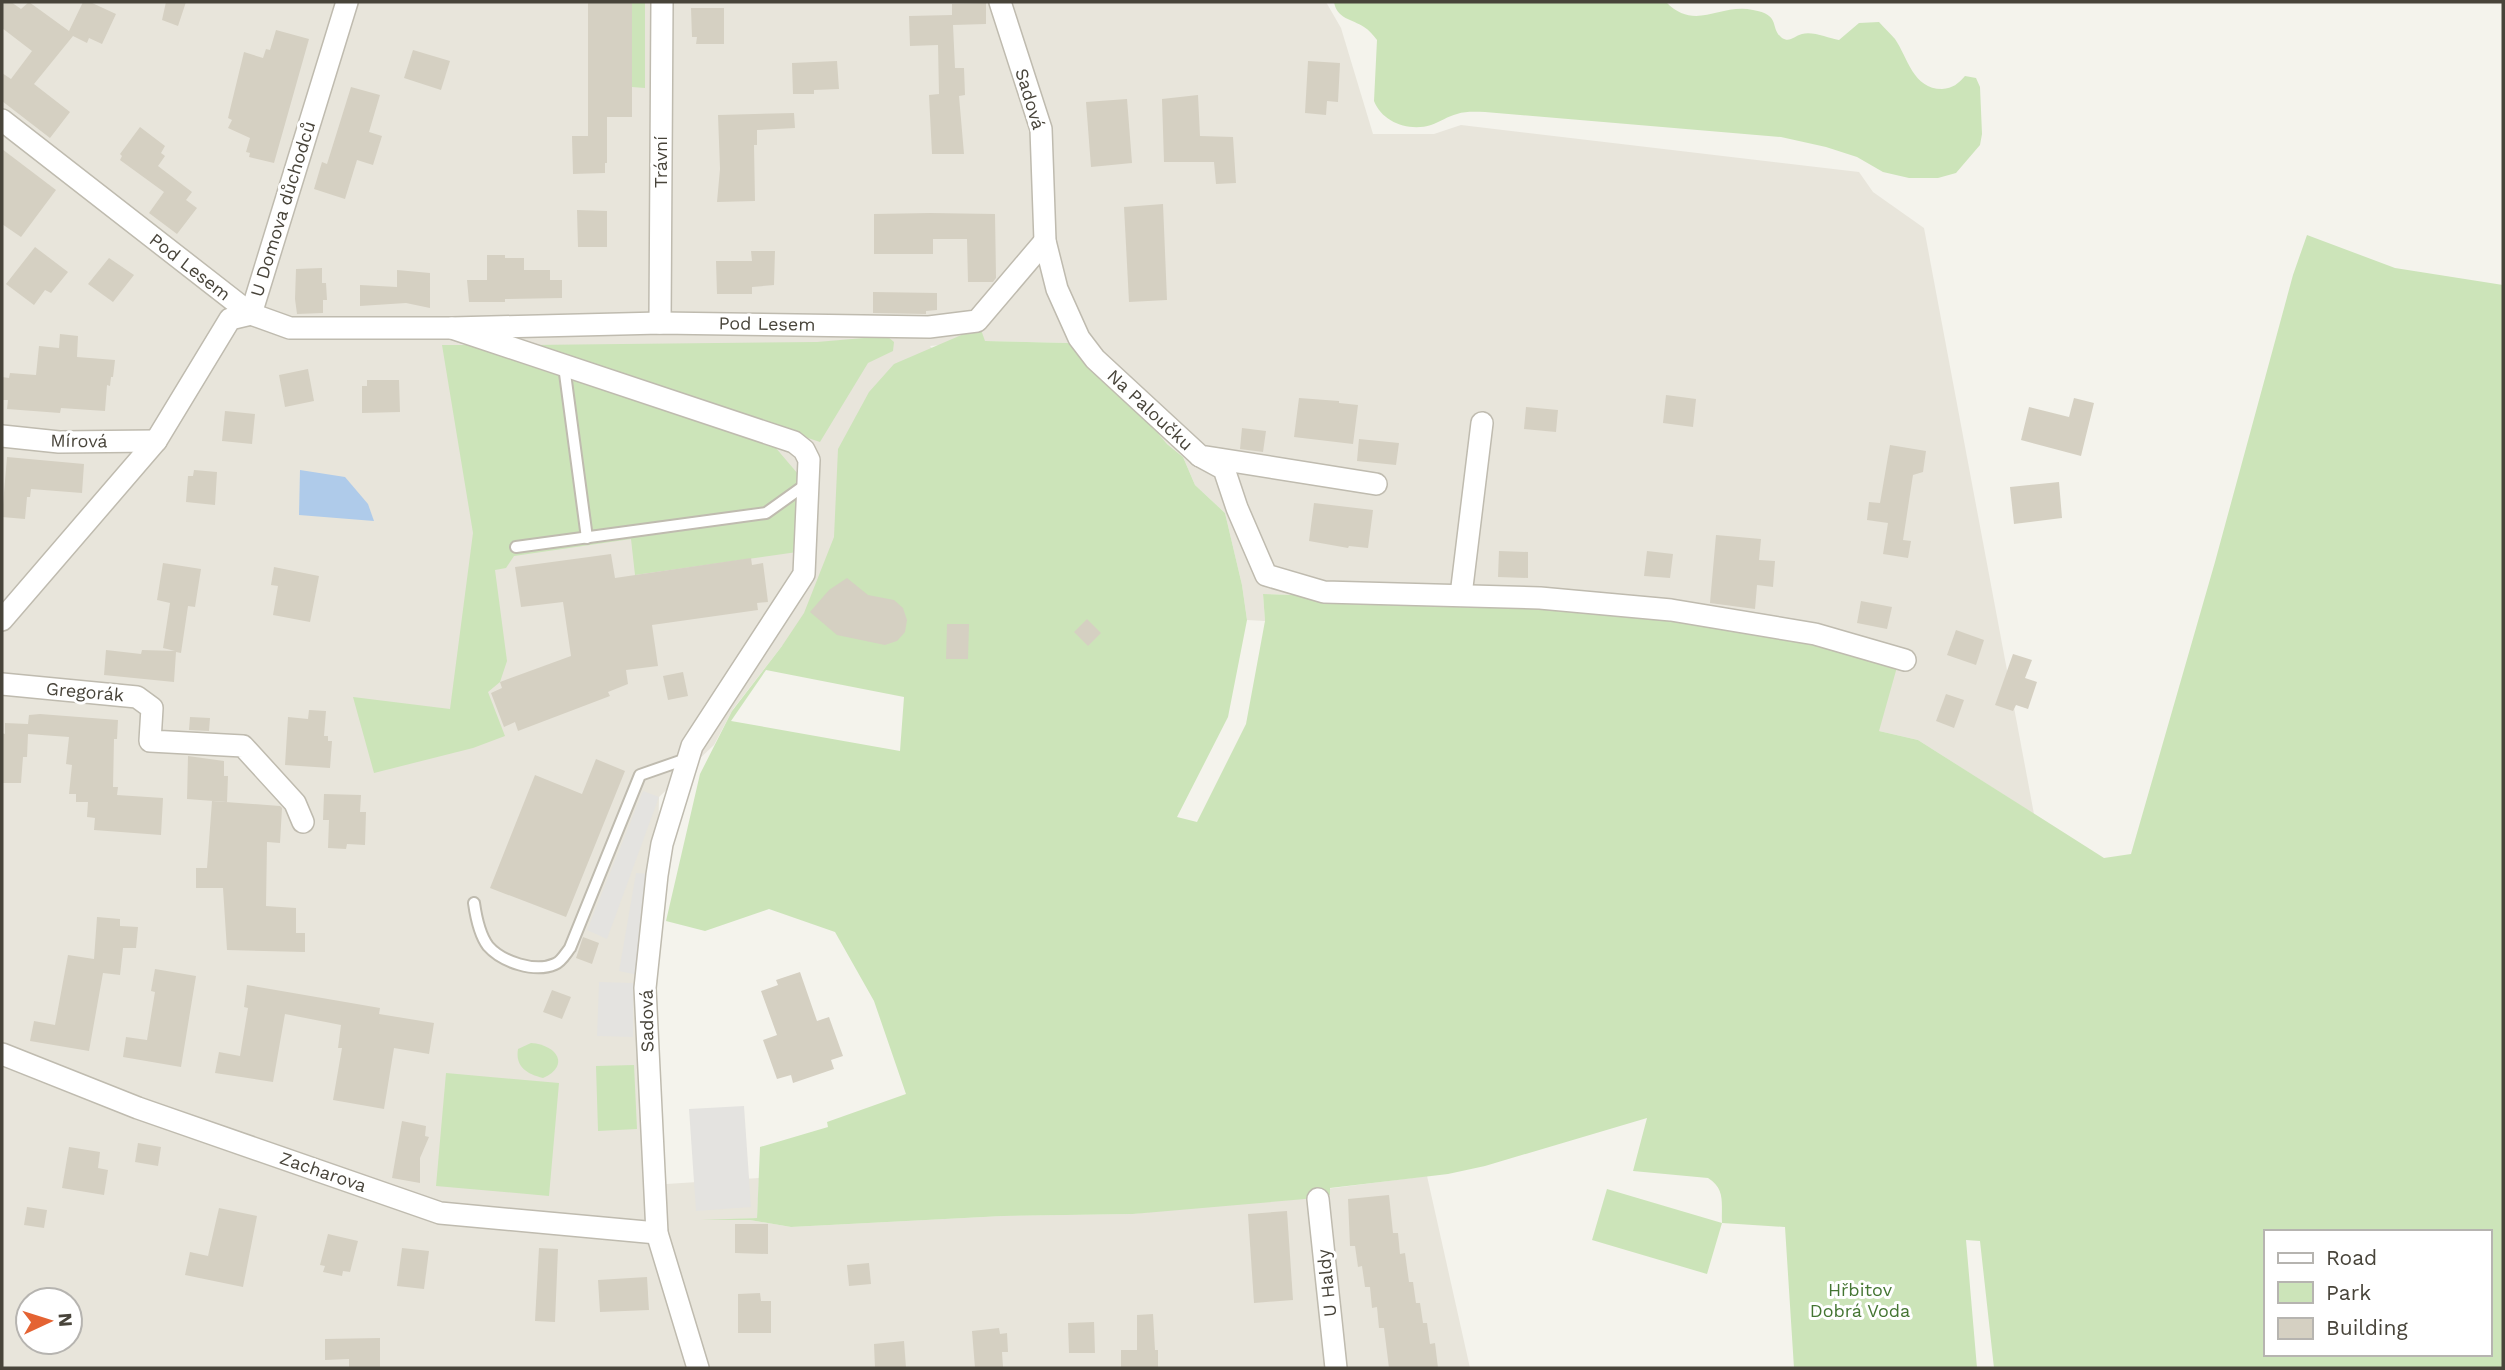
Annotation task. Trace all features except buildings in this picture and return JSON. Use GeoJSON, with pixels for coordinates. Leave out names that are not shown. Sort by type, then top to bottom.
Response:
{"type":"FeatureCollection","features":[{"type":"Feature","properties":{"kind":"street","name":"U Domova důchodců"},"geometry":{"type":"LineString","coordinates":[[2,620],[156,441],[230,319],[251,314],[346,2]]}},
{"type":"Feature","properties":{"kind":"street","name":"Trávní"},"geometry":{"type":"LineString","coordinates":[[660,323],[662,2]]}},
{"type":"Feature","properties":{"kind":"street","name":"Sadová"},"geometry":{"type":"LineString","coordinates":[[1000,2],[1041,130],[1045,240]]}},
{"type":"Feature","properties":{"kind":"street","name":"Pod Lesem"},"geometry":{"type":"LineString","coordinates":[[2,120],[251,314],[290,328],[452,328],[660,323],[929,327],[977,321],[1045,240]]}},
{"type":"Feature","properties":{"kind":"street","name":"Na Paloučku"},"geometry":{"type":"LineString","coordinates":[[1045,240],[1057,289],[1079,338],[1095,359],[1200,456],[1376,484]]}},
{"type":"Feature","properties":{"kind":"street","name":"Pod Lesem"},"geometry":{"type":"LineString","coordinates":[[452,328],[794,442],[804,450],[808,460],[808,483]]}},
{"type":"Feature","properties":{"kind":"street"},"geometry":{"type":"LineString","coordinates":[[1461,595],[1482,423]]}},
{"type":"Feature","properties":{"kind":"street","name":"Mírová"},"geometry":{"type":"LineString","coordinates":[[2,436],[59,442],[156,441]]}},
{"type":"Feature","properties":{"kind":"street"},"geometry":{"type":"LineString","coordinates":[[1200,456],[1224,469],[1237,508],[1266,575],[1324,592],[1540,598],[1671,610],[1815,634],[1905,660]]}},
{"type":"Feature","properties":{"kind":"street","name":"Sadová"},"geometry":{"type":"LineString","coordinates":[[698,1368],[657,1233],[645,988],[662,844],[686,759],[730,684],[804,574],[808,483]]}},
{"type":"Feature","properties":{"kind":"street","name":"Gregorák"},"geometry":{"type":"LineString","coordinates":[[2,684],[137,697],[152,708],[150,741],[243,746],[295,803],[303,822]]}},
{"type":"Feature","properties":{"kind":"street","name":"Zacharova"},"geometry":{"type":"LineString","coordinates":[[2,1054],[138,1108],[440,1213],[657,1233]]}},
{"type":"Feature","properties":{"kind":"street","name":"U Haldy"},"geometry":{"type":"LineString","coordinates":[[1318,1199],[1336,1368]]}},
{"type":"Feature","properties":{"kind":"lane"},"geometry":{"type":"LineString","coordinates":[[564,366],[587,538]]}},
{"type":"Feature","properties":{"kind":"lane"},"geometry":{"type":"LineString","coordinates":[[516,547],[766,513],[808,483]]}},
{"type":"Feature","properties":{"kind":"lane"},"geometry":{"type":"LineString","coordinates":[[474,903],[476,920],[488,946],[509,960],[537,968],[558,964],[570,948],[640,775],[686,759]]}},
{"type":"Feature","properties":{"kind":"shaded area"},"geometry":{"type":"Polygon","coordinates":[[[2,2],[1326,2],[1341,28],[1373,134],[1434,134],[1461,125],[1859,172],[1873,192],[1924,228],[2034,814],[1918,740],[1879,731],[1487,601],[1263,594],[1265,621],[1247,620],[1242,585],[1225,513],[1195,485],[1183,457],[1081,360],[1068,343],[985,341],[930,346],[1120,549],[782,646],[733,709],[714,745],[659,797],[651,1185],[759,1178],[757,1218],[723,1220],[750,1220],[791,1227],[1003,1216],[1133,1214],[1427,1176],[1470,1368],[2,1368],[2,2]]]}},
{"type":"Feature","properties":{"kind":"shaded area"},"geometry":{"type":"Polygon","coordinates":[[[643,791],[659,797],[607,939],[587,930],[643,791]]]}},
{"type":"Feature","properties":{"kind":"shaded area"},"geometry":{"type":"Polygon","coordinates":[[[636,873],[650,874],[638,975],[619,971],[636,873]]]}},
{"type":"Feature","properties":{"kind":"shaded area"},"geometry":{"type":"Polygon","coordinates":[[[599,982],[633,983],[633,1037],[597,1036],[599,982]]]}},
{"type":"Feature","properties":{"kind":"shaded area"},"geometry":{"type":"Polygon","coordinates":[[[744,1106],[751,1207],[696,1211],[689,1109],[744,1106]]]}},
{"type":"Feature","properties":{"kind":"green space"},"geometry":{"type":"Polygon","coordinates":[[[632,2],[645,2],[645,88],[632,87],[632,2]]]}},
{"type":"Feature","properties":{"kind":"green space"},"geometry":{"type":"Polygon","coordinates":[[[1334,2],[1666,2],[1687,15],[1708,15],[1741,9],[1762,12],[1771,18],[1778,34],[1787,40],[1806,33],[1839,40],[1859,23],[1879,22],[1895,39],[1912,71],[1924,84],[1942,89],[1955,85],[1965,76],[1976,78],[1980,87],[1980,145],[1956,173],[1938,178],[1909,178],[1883,172],[1857,157],[1826,147],[1781,137],[1485,112],[1460,113],[1423,127],[1405,126],[1383,115],[1374,101],[1377,40],[1366,28],[1338,12],[1334,2]]]}},
{"type":"Feature","properties":{"kind":"green space","name":"Hřbitov Dobrá Voda"},"geometry":{"type":"Polygon","coordinates":[[[2307,235],[2395,268],[2503,285],[2503,1368],[1994,1368],[1980,1241],[1966,1240],[1977,1368],[1794,1368],[1785,1227],[1722,1223],[1720,1192],[1708,1178],[1633,1171],[1647,1118],[1485,1166],[1448,1174],[1330,1188],[1330,1195],[1305,1199],[1133,1214],[1003,1216],[791,1227],[750,1220],[701,1220],[757,1218],[760,1147],[828,1127],[827,1122],[906,1094],[874,1001],[835,932],[769,909],[705,931],[666,921],[700,774],[732,711],[804,613],[834,537],[838,449],[869,392],[894,364],[980,327],[985,341],[1068,343],[1093,371],[1139,411],[1167,444],[1183,457],[1195,485],[1225,513],[1242,585],[1247,620],[1228,717],[1177,817],[1197,822],[1246,724],[1265,621],[1263,594],[1487,601],[1610,610],[1825,641],[1899,660],[1879,731],[1918,740],[2104,858],[2131,854],[2215,562],[2293,275],[2307,235]],[[766,670],[731,721],[900,751],[904,697],[766,670]]]}},
{"type":"Feature","properties":{"kind":"green space"},"geometry":{"type":"Polygon","coordinates":[[[887,336],[894,342],[893,351],[868,363],[820,442],[529,345],[817,342],[887,336]]]}},
{"type":"Feature","properties":{"kind":"green space"},"geometry":{"type":"Polygon","coordinates":[[[442,345],[471,345],[547,372],[589,379],[775,447],[804,481],[797,552],[635,575],[631,539],[514,556],[506,568],[495,570],[507,661],[500,682],[488,692],[505,736],[473,748],[374,773],[353,697],[450,709],[473,533],[442,345]]]}},
{"type":"Feature","properties":{"kind":"green space"},"geometry":{"type":"Polygon","coordinates":[[[531,1043],[548,1048],[557,1057],[556,1068],[543,1078],[527,1072],[518,1061],[518,1049],[531,1043]]]}},
{"type":"Feature","properties":{"kind":"green space"},"geometry":{"type":"Polygon","coordinates":[[[634,1065],[637,1129],[598,1131],[596,1066],[634,1065]]]}},
{"type":"Feature","properties":{"kind":"green space"},"geometry":{"type":"Polygon","coordinates":[[[446,1073],[559,1083],[549,1196],[436,1186],[446,1073]]]}},
{"type":"Feature","properties":{"kind":"green space"},"geometry":{"type":"Polygon","coordinates":[[[1607,1189],[1722,1223],[1707,1274],[1592,1240],[1607,1189]]]}},
{"type":"Feature","properties":{"kind":"water"},"geometry":{"type":"Polygon","coordinates":[[[300,470],[345,477],[368,504],[374,521],[299,515],[300,470]]]}}]}
